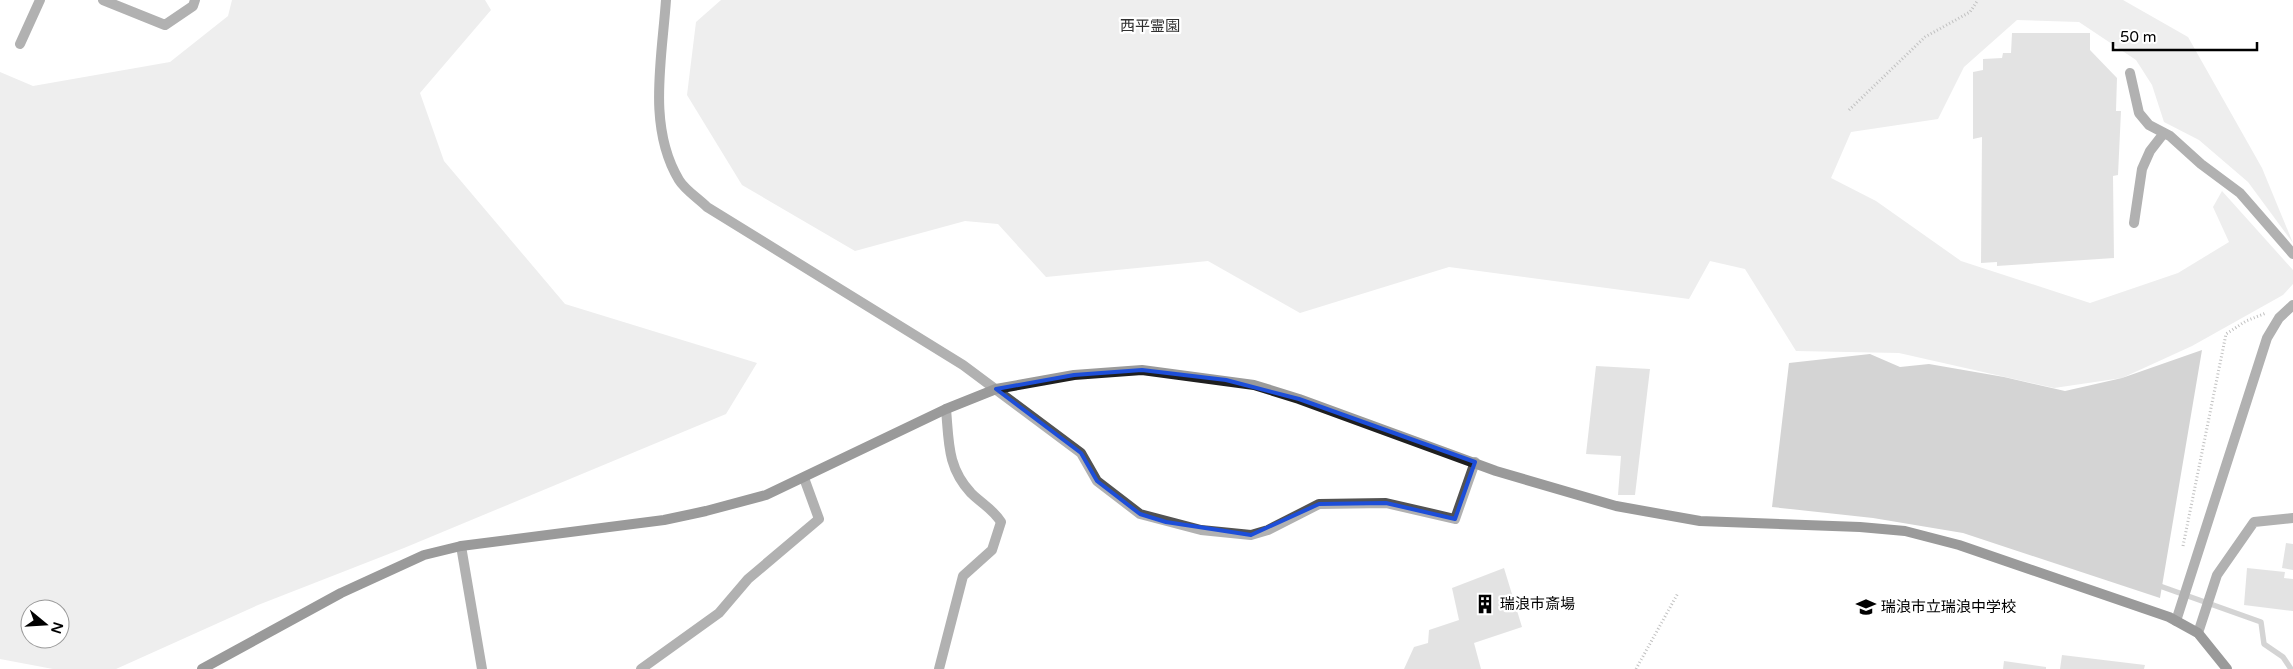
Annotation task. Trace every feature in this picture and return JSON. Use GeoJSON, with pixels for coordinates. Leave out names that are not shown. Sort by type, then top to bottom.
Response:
{"type":"FeatureCollection","features":[{"type":"Feature","properties":{"kind":"street"},"geometry":{"type":"LineString","coordinates":[[20,44],[40,0]]}},
{"type":"Feature","properties":{"kind":"street"},"geometry":{"type":"LineString","coordinates":[[103,0],[165,25],[193,6],[195,0]]}},
{"type":"Feature","properties":{"kind":"street"},"geometry":{"type":"LineString","coordinates":[[666,0],[659,93],[663,140],[680,181],[707,207],[963,365],[1081,453],[1097,481],[1140,514],[1201,530],[1250,535],[1268,530],[1319,504],[1386,503],[1456,519],[1475,462]]}},
{"type":"Feature","properties":{"kind":"street"},"geometry":{"type":"LineString","coordinates":[[2130,73],[2139,113],[2149,125],[2164,133],[2240,193],[2293,254]]}},
{"type":"Feature","properties":{"kind":"street"},"geometry":{"type":"LineString","coordinates":[[2134,223],[2142,169],[2150,151],[2164,133]]}},
{"type":"Feature","properties":{"kind":"street"},"geometry":{"type":"LineString","coordinates":[[2176,621],[2267,338],[2279,318],[2293,305]]}},
{"type":"Feature","properties":{"kind":"street"},"geometry":{"type":"LineString","coordinates":[[202,669],[341,592],[424,555],[461,546],[664,520],[766,495],[946,409],[996,389],[1074,375],[1142,370],[1254,385],[1300,399],[1496,471],[1616,506],[1700,521],[1860,527],[1905,532],[1959,545],[2176,621],[2198,633],[2227,669]]}},
{"type":"Feature","properties":{"kind":"street"},"geometry":{"type":"LineString","coordinates":[[939,669],[963,576],[992,550],[1001,522],[994,510],[972,494],[959,478],[950,459],[946,409]]}},
{"type":"Feature","properties":{"kind":"street"},"geometry":{"type":"LineString","coordinates":[[641,669],[719,613],[748,578],[819,519],[804,478]]}},
{"type":"Feature","properties":{"kind":"street"},"geometry":{"type":"LineString","coordinates":[[2198,633],[2217,575],[2254,522],[2293,518]]}},
{"type":"Feature","properties":{"kind":"street"},"geometry":{"type":"LineString","coordinates":[[461,546],[482,669]]}},
{"type":"Feature","properties":{"kind":"path"},"geometry":{"type":"LineString","coordinates":[[1849,110],[1925,37],[1970,12],[1978,0]]}},
{"type":"Feature","properties":{"kind":"path"},"geometry":{"type":"LineString","coordinates":[[2183,549],[2226,334],[2246,321],[2268,312],[2279,318]]}},
{"type":"Feature","properties":{"kind":"path"},"geometry":{"type":"LineString","coordinates":[[1636,669],[1678,593]]}},
{"type":"Feature","properties":{"kind":"highlighted area"},"geometry":{"type":"Polygon","coordinates":[[[1142,370],[1226,380],[1299,399],[1475,462],[1455,519],[1386,503],[1319,504],[1251,535],[1166,522],[1140,514],[1097,481],[1081,453],[996,389],[1074,375],[1142,370]]]}},
{"type":"Feature","properties":{"kind":"green space"},"geometry":{"type":"Polygon","coordinates":[[[232,0],[485,0],[491,10],[420,93],[444,161],[565,304],[757,363],[726,414],[404,548],[258,605],[116,669],[53,669],[0,659],[0,72],[33,86],[170,62],[228,16],[232,0]]]}},
{"type":"Feature","properties":{"kind":"green space","name":"西平霊園"},"geometry":{"type":"Polygon","coordinates":[[[721,0],[2123,0],[2188,37],[2262,168],[2293,243],[2248,182],[2199,140],[2164,122],[2152,85],[2136,60],[2079,22],[2017,20],[1964,67],[1938,119],[1851,132],[1831,178],[1876,201],[1961,261],[2090,303],[2178,273],[2229,242],[2213,207],[2222,191],[2293,270],[2293,284],[2283,295],[2192,346],[2122,378],[2054,388],[1899,353],[1796,351],[1745,269],[1710,261],[1689,299],[1449,267],[1300,313],[1208,261],[1046,277],[998,224],[965,221],[855,251],[742,185],[687,95],[696,22],[721,0]]]}},
{"type":"Feature","properties":{"kind":"shaded area"},"geometry":{"type":"Polygon","coordinates":[[[2202,350],[2160,598],[1963,533],[1873,518],[1772,507],[1789,363],[1870,354],[1900,367],[1929,364],[2004,377],[2065,391],[2122,378],[2202,350]]]}},
{"type":"Feature","properties":{"kind":"building"},"geometry":{"type":"Polygon","coordinates":[[[2012,33],[2090,33],[2090,50],[2117,78],[2116,111],[2121,111],[2118,175],[2113,176],[2114,258],[1997,266],[1997,262],[1981,263],[1982,137],[1973,139],[1973,72],[1983,70],[1983,59],[2002,58],[2003,53],[2011,53],[2012,33]]]}},
{"type":"Feature","properties":{"kind":"building"},"geometry":{"type":"Polygon","coordinates":[[[1596,366],[1650,369],[1635,495],[1618,495],[1621,456],[1586,454],[1596,366]]]}},
{"type":"Feature","properties":{"kind":"building"},"geometry":{"type":"Polygon","coordinates":[[[2286,543],[2293,544],[2293,570],[2282,568],[2286,543]]]}},
{"type":"Feature","properties":{"kind":"building","name":"瑞浪市斎場"},"geometry":{"type":"Polygon","coordinates":[[[1504,568],[1522,627],[1474,643],[1481,669],[1404,669],[1414,647],[1428,643],[1429,630],[1459,620],[1452,588],[1504,568]]]}},
{"type":"Feature","properties":{"kind":"building"},"geometry":{"type":"Polygon","coordinates":[[[2247,568],[2285,572],[2284,578],[2293,579],[2293,611],[2244,605],[2247,568]]]}},
{"type":"Feature","properties":{"kind":"building"},"geometry":{"type":"Polygon","coordinates":[[[2062,655],[2145,665],[2144,669],[2060,669],[2062,655]]]}},
{"type":"Feature","properties":{"kind":"building"},"geometry":{"type":"Polygon","coordinates":[[[2004,661],[2046,667],[2046,669],[2003,669],[2004,661]]]}},
{"type":"Feature","properties":{"kind":"waterway"},"geometry":{"type":"LineString","coordinates":[[2157,585],[2261,622],[2264,644],[2283,657],[2291,669]]}},
{"type":"Feature","properties":{"kind":"place","name":"瑞浪市斎場"},"geometry":{"type":"Point","coordinates":[1485,604]}},
{"type":"Feature","properties":{"kind":"place","name":"瑞浪市立瑞浪中学校"},"geometry":{"type":"Point","coordinates":[1866,607]}}]}
